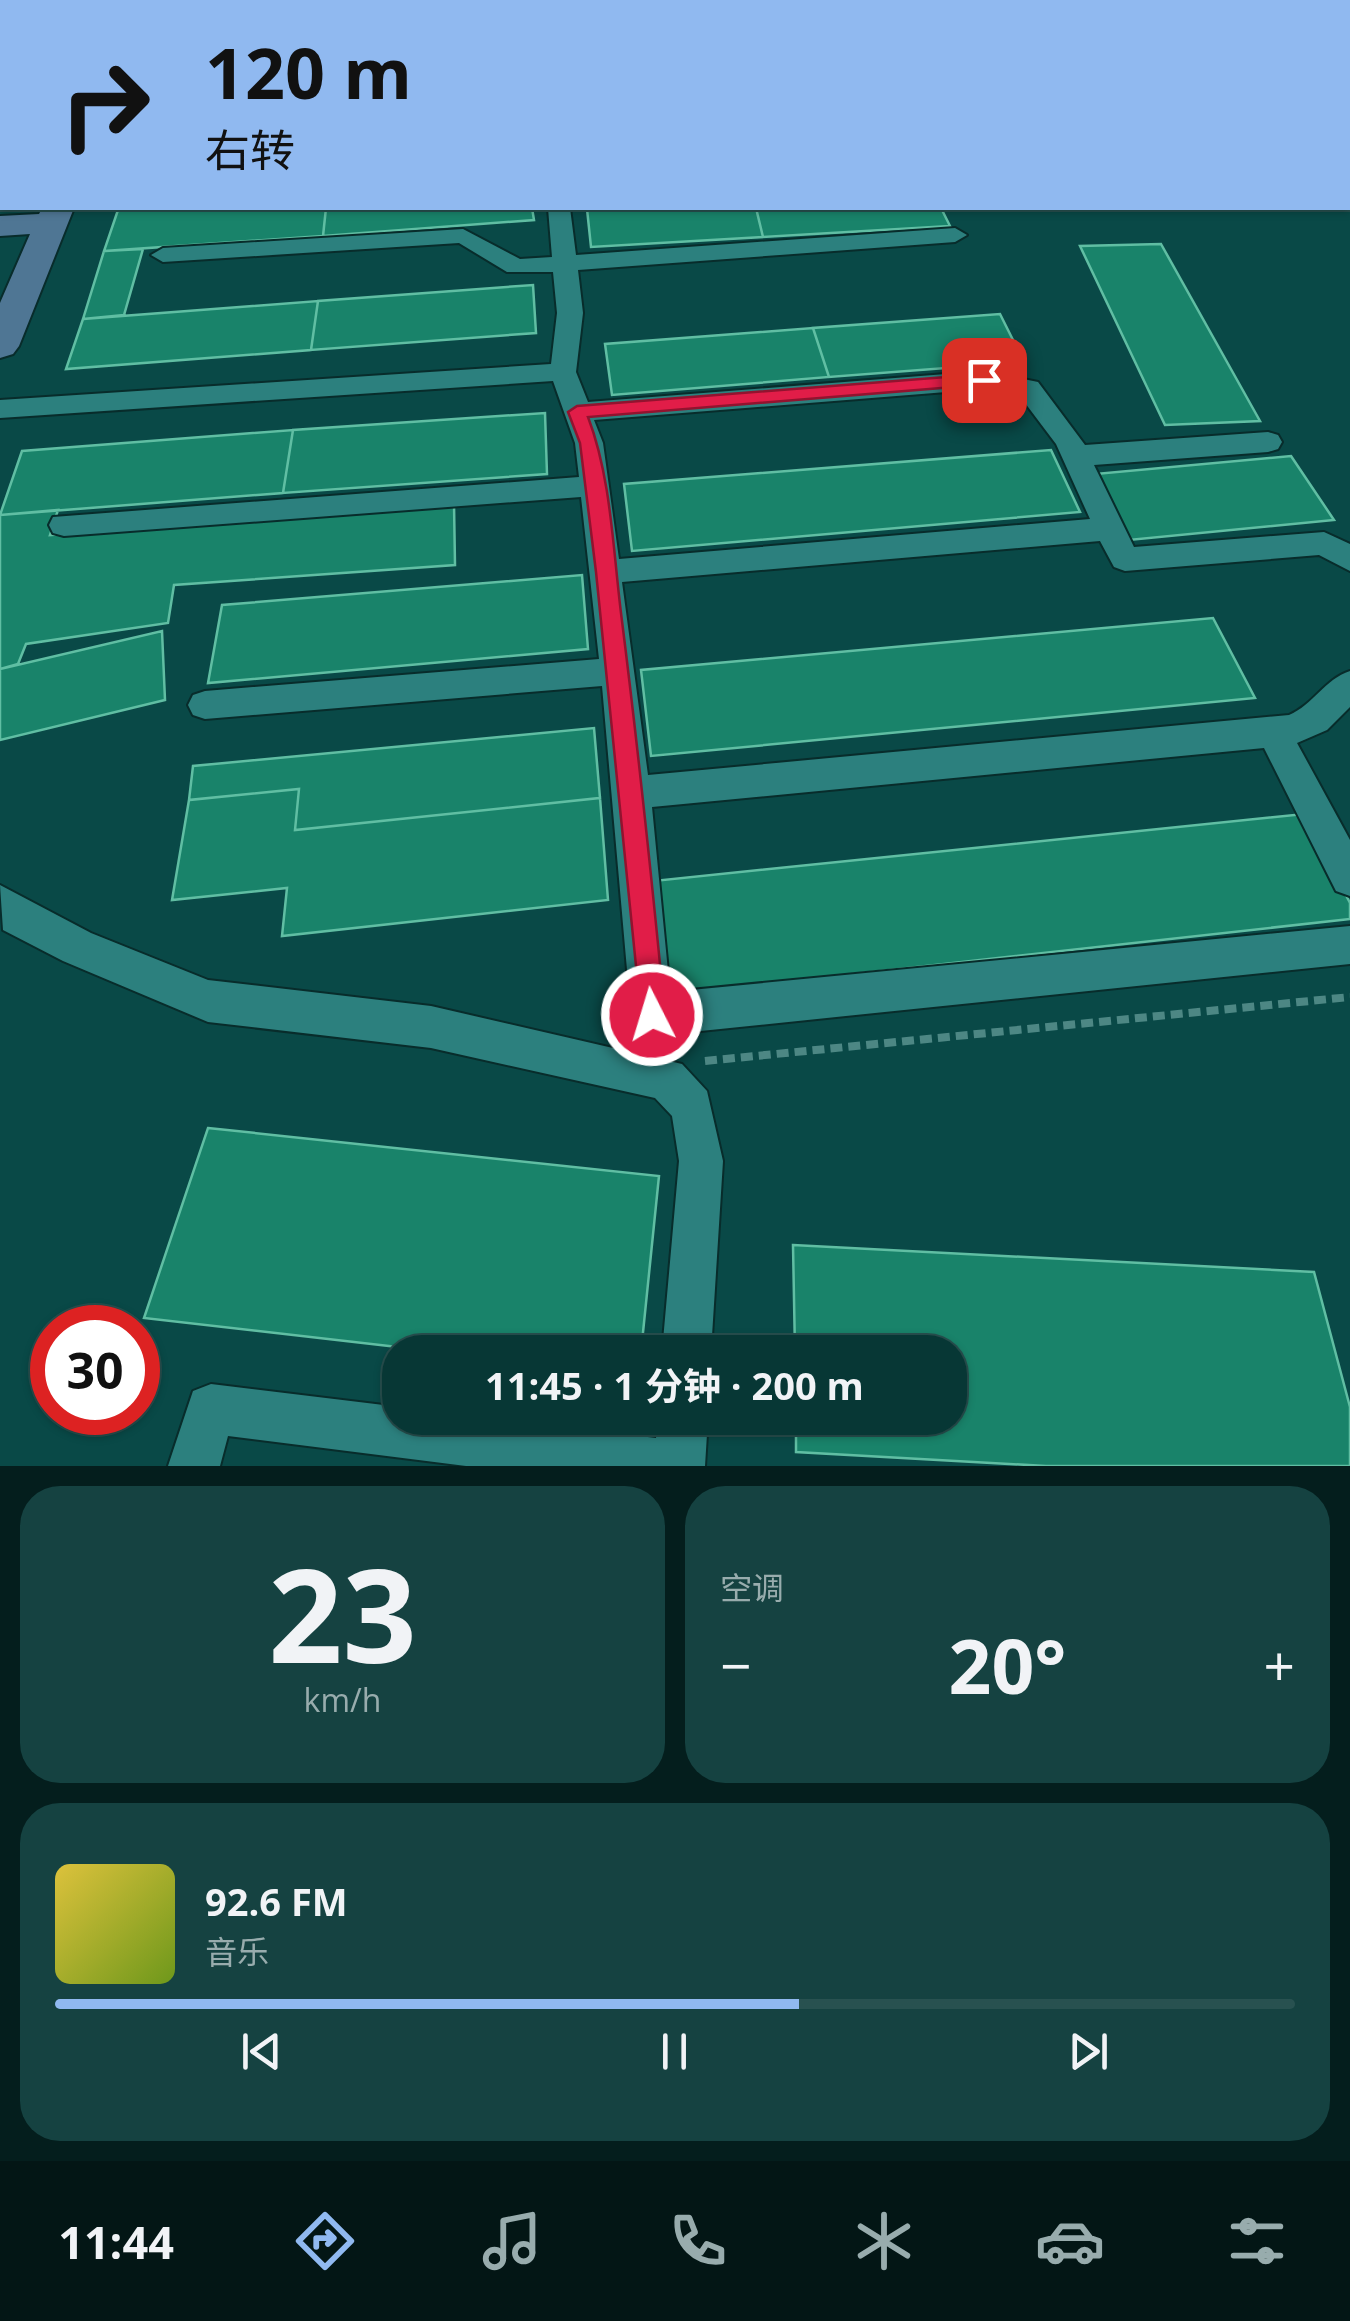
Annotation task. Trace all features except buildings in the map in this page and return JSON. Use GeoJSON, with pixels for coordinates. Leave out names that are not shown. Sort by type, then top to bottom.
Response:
{"type":"FeatureCollection","features":[{"type":"Feature","properties":{"kind":"street"},"geometry":{"type":"LineString","coordinates":[[559,210],[570,313],[563,372],[589,443],[632,793],[652,1015],[1350,946]]}},
{"type":"Feature","properties":{"kind":"street"},"geometry":{"type":"LineString","coordinates":[[0,282],[33,218]]}},
{"type":"Feature","properties":{"kind":"street"},"geometry":{"type":"LineString","coordinates":[[0,346],[33,218]]}},
{"type":"Feature","properties":{"kind":"street"},"geometry":{"type":"LineString","coordinates":[[163,255],[463,236],[516,267],[955,235]]}},
{"type":"Feature","properties":{"kind":"street"},"geometry":{"type":"LineString","coordinates":[[0,408],[563,372]]}},
{"type":"Feature","properties":{"kind":"street"},"geometry":{"type":"LineString","coordinates":[[577,412],[1008,381],[1028,388],[1076,456],[1125,559],[1324,543],[1350,559]]}},
{"type":"Feature","properties":{"kind":"street"},"geometry":{"type":"LineString","coordinates":[[1076,456],[1268,442]]}},
{"type":"Feature","properties":{"kind":"street"},"geometry":{"type":"LineString","coordinates":[[64,525],[594,486]]}},
{"type":"Feature","properties":{"kind":"street"},"geometry":{"type":"LineString","coordinates":[[606,572],[1109,529]]}},
{"type":"Feature","properties":{"kind":"street"},"geometry":{"type":"LineString","coordinates":[[205,705],[617,672]]}},
{"type":"Feature","properties":{"kind":"street"},"geometry":{"type":"LineString","coordinates":[[632,793],[1292,730],[1315,720],[1350,685]]}},
{"type":"Feature","properties":{"kind":"street"},"geometry":{"type":"LineString","coordinates":[[1273,731],[1350,878]]}},
{"type":"Feature","properties":{"kind":"street"},"geometry":{"type":"LineString","coordinates":[[0,903],[17,917],[77,947],[208,1001],[431,1027],[668,1078],[692,1106],[702,1161],[688,1335]]}},
{"type":"Feature","properties":{"kind":"street"},"geometry":{"type":"LineString","coordinates":[[194,1466],[210,1409],[676,1466],[680,1435]]}},
{"type":"Feature","properties":{"kind":"path"},"geometry":{"type":"LineString","coordinates":[[668,1078],[711,1058],[1350,998]]}},
{"type":"Feature","properties":{"kind":"route"},"geometry":{"type":"LineString","coordinates":[[652,1015],[632,793],[606,572],[589,443],[577,412],[984,380]]}}]}
